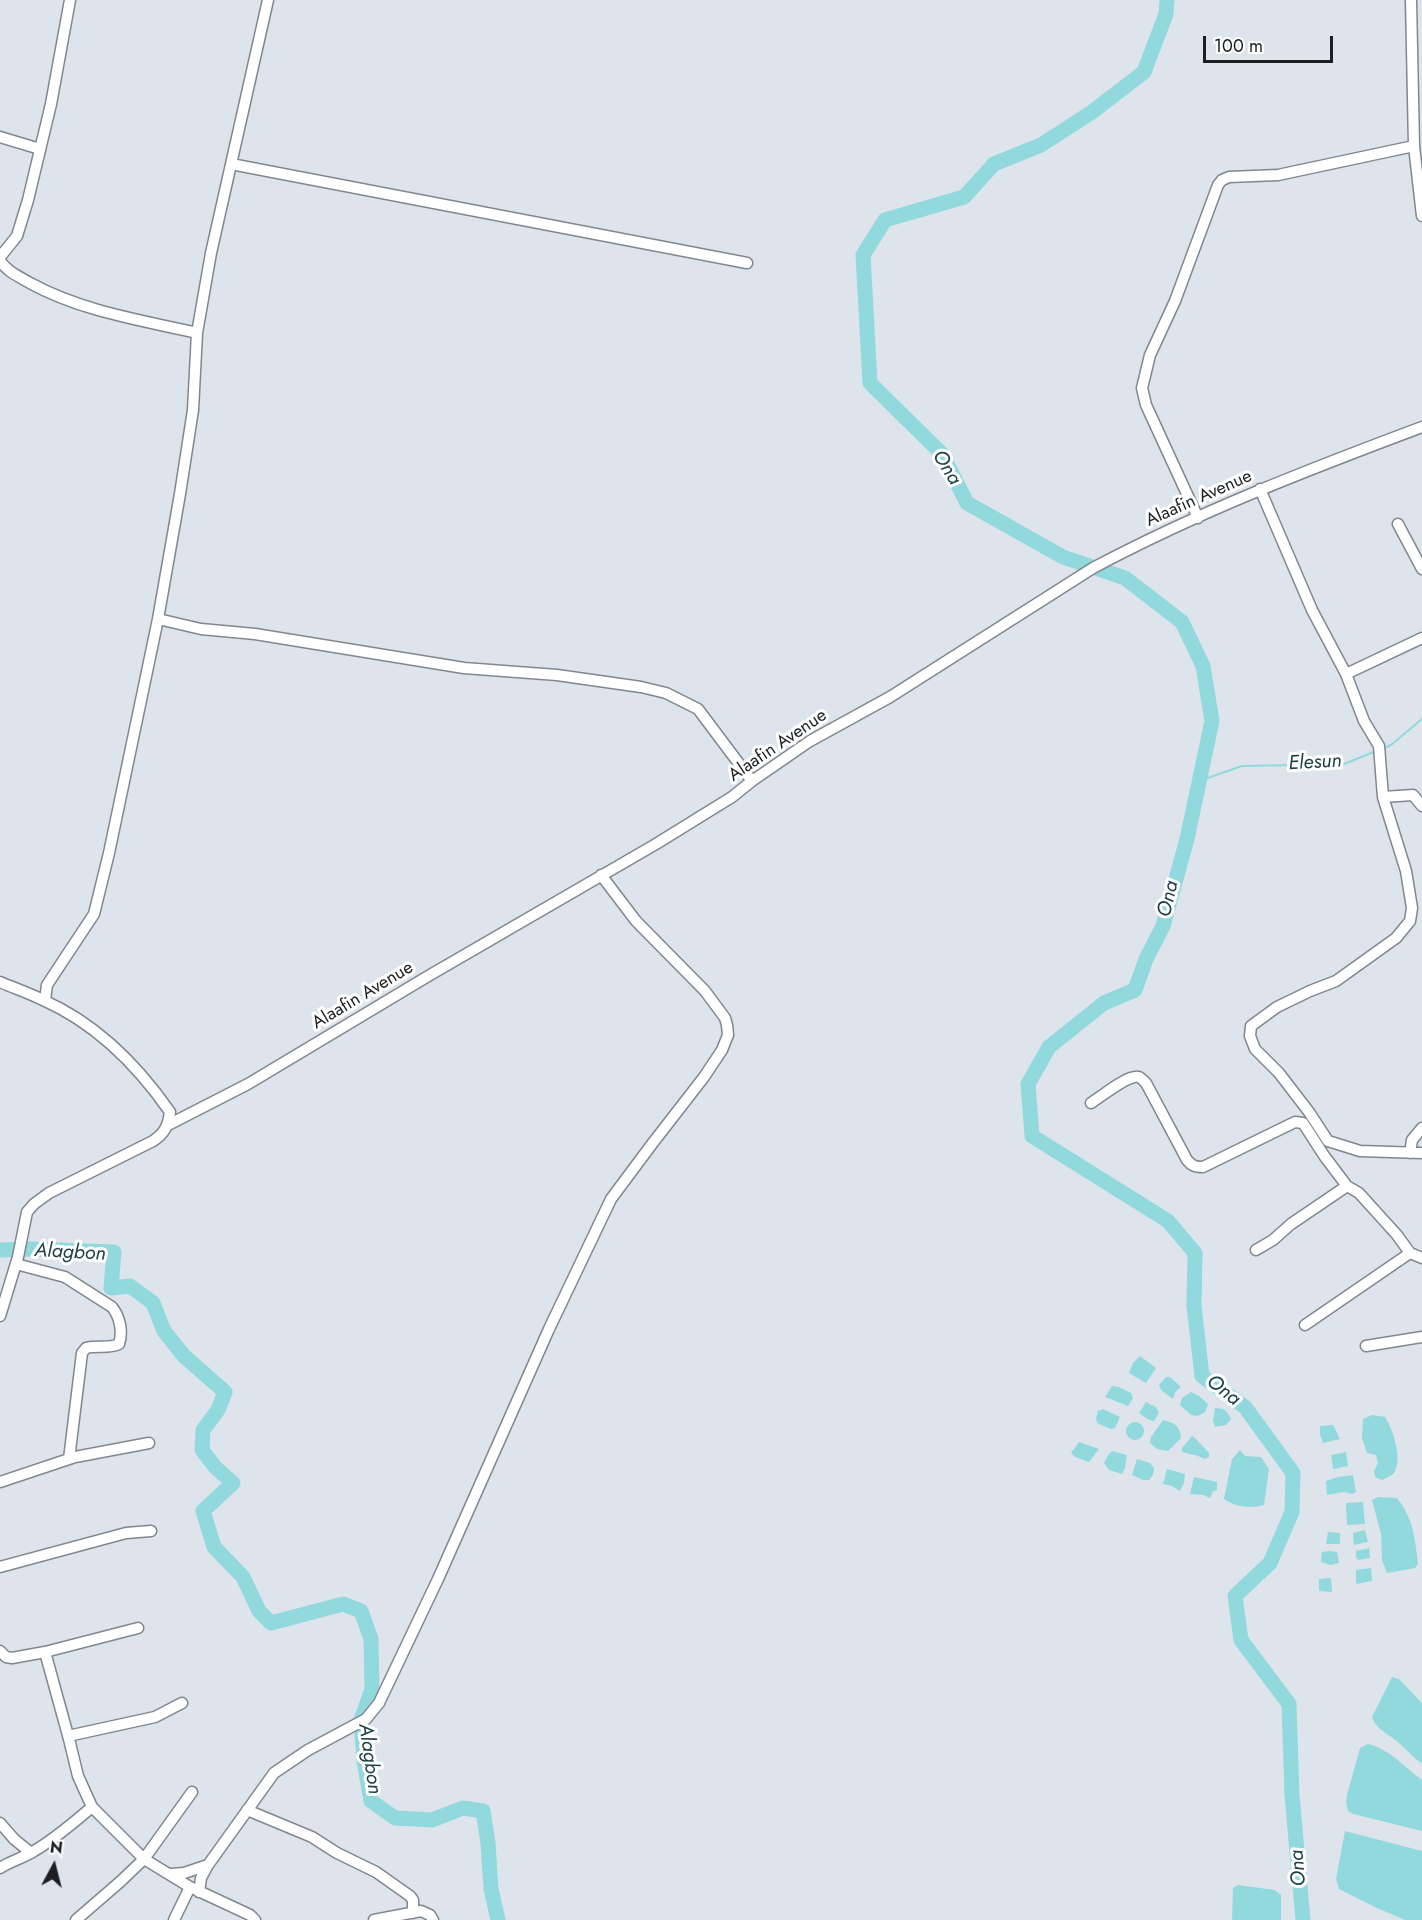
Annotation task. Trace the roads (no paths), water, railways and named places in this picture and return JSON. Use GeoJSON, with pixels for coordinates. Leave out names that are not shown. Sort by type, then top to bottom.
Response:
{"type":"FeatureCollection","features":[{"type":"Feature","properties":{"kind":"street"},"geometry":{"type":"LineString","coordinates":[[69,0],[63,43],[28,200],[16,236],[0,259],[6,270],[50,294],[108,314],[196,333]]}},
{"type":"Feature","properties":{"kind":"street"},"geometry":{"type":"LineString","coordinates":[[45,1000],[47,986],[94,914],[109,853],[158,620],[193,410],[196,333],[211,253],[268,0]]}},
{"type":"Feature","properties":{"kind":"street"},"geometry":{"type":"LineString","coordinates":[[1411,0],[1414,146],[1422,216]]}},
{"type":"Feature","properties":{"kind":"street"},"geometry":{"type":"LineString","coordinates":[[0,137],[40,149]]}},
{"type":"Feature","properties":{"kind":"street"},"geometry":{"type":"LineString","coordinates":[[1198,518],[1146,405],[1142,388],[1150,355],[1175,301],[1218,185],[1229,177],[1278,175],[1414,146]]}},
{"type":"Feature","properties":{"kind":"street"},"geometry":{"type":"LineString","coordinates":[[231,164],[747,263]]}},
{"type":"Feature","properties":{"kind":"street","name":"Alaafin Avenue"},"geometry":{"type":"LineString","coordinates":[[0,1316],[17,1261],[27,1212],[50,1193],[153,1141],[163,1135],[168,1125],[248,1084],[656,844],[732,797],[810,741],[890,697],[1093,568],[1231,501],[1422,427]]}},
{"type":"Feature","properties":{"kind":"street"},"geometry":{"type":"LineString","coordinates":[[1260,489],[1312,610],[1346,674],[1364,721],[1379,746],[1383,796],[1412,898],[1410,921],[1396,938],[1336,981],[1277,1007],[1256,1022],[1251,1026],[1252,1042],[1309,1112],[1328,1141],[1360,1151],[1422,1153]]}},
{"type":"Feature","properties":{"kind":"street"},"geometry":{"type":"LineString","coordinates":[[1398,524],[1422,569]]}},
{"type":"Feature","properties":{"kind":"street"},"geometry":{"type":"LineString","coordinates":[[158,620],[201,629],[255,634],[464,668],[557,675],[666,693],[698,709],[752,781]]}},
{"type":"Feature","properties":{"kind":"street"},"geometry":{"type":"LineString","coordinates":[[1346,674],[1422,638]]}},
{"type":"Feature","properties":{"kind":"street"},"geometry":{"type":"LineString","coordinates":[[1383,796],[1413,795],[1422,806]]}},
{"type":"Feature","properties":{"kind":"street"},"geometry":{"type":"LineString","coordinates":[[174,1920],[195,1889],[207,1865],[274,1773],[308,1749],[341,1734],[366,1719],[379,1703],[438,1579],[544,1339],[611,1199],[722,1050],[728,1035],[725,1018],[705,990],[636,921],[601,875]]}},
{"type":"Feature","properties":{"kind":"street"},"geometry":{"type":"LineString","coordinates":[[0,982],[45,1000],[89,1026],[134,1067],[158,1095],[170,1112],[168,1125]]}},
{"type":"Feature","properties":{"kind":"street"},"geometry":{"type":"LineString","coordinates":[[1091,1103],[1125,1080],[1140,1077],[1146,1083],[1187,1160],[1194,1167],[1203,1167],[1295,1122],[1303,1123],[1347,1186],[1359,1193],[1410,1253],[1422,1258]]}},
{"type":"Feature","properties":{"kind":"street"},"geometry":{"type":"LineString","coordinates":[[1410,1153],[1412,1140],[1422,1128]]}},
{"type":"Feature","properties":{"kind":"street"},"geometry":{"type":"LineString","coordinates":[[1325,1157],[1336,1143]]}},
{"type":"Feature","properties":{"kind":"street"},"geometry":{"type":"LineString","coordinates":[[1256,1250],[1347,1186]]}},
{"type":"Feature","properties":{"kind":"street"},"geometry":{"type":"LineString","coordinates":[[1305,1325],[1410,1253]]}},
{"type":"Feature","properties":{"kind":"street"},"geometry":{"type":"LineString","coordinates":[[17,1261],[65,1277],[112,1307],[117,1314],[121,1337],[119,1344],[113,1347],[93,1346],[86,1348],[82,1353],[69,1459]]}},
{"type":"Feature","properties":{"kind":"street"},"geometry":{"type":"LineString","coordinates":[[1366,1346],[1422,1338]]}},
{"type":"Feature","properties":{"kind":"street"},"geometry":{"type":"LineString","coordinates":[[0,1482],[69,1459],[149,1443]]}},
{"type":"Feature","properties":{"kind":"street"},"geometry":{"type":"LineString","coordinates":[[0,1567],[126,1533],[150,1531]]}},
{"type":"Feature","properties":{"kind":"street"},"geometry":{"type":"LineString","coordinates":[[0,1651],[6,1657],[12,1658],[45,1652],[138,1628]]}},
{"type":"Feature","properties":{"kind":"street"},"geometry":{"type":"LineString","coordinates":[[45,1652],[78,1776],[92,1807],[144,1859],[195,1889],[250,1915],[255,1920]]}},
{"type":"Feature","properties":{"kind":"street"},"geometry":{"type":"LineString","coordinates":[[68,1736],[155,1717],[182,1703]]}},
{"type":"Feature","properties":{"kind":"street"},"geometry":{"type":"LineString","coordinates":[[76,1920],[144,1859],[192,1791]]}},
{"type":"Feature","properties":{"kind":"street"},"geometry":{"type":"LineString","coordinates":[[0,1868],[10,1861],[31,1854],[92,1807]]}},
{"type":"Feature","properties":{"kind":"street"},"geometry":{"type":"LineString","coordinates":[[247,1810],[312,1837],[337,1853],[376,1872],[411,1896],[413,1913]]}},
{"type":"Feature","properties":{"kind":"street"},"geometry":{"type":"LineString","coordinates":[[0,1823],[31,1854]]}},
{"type":"Feature","properties":{"kind":"street"},"geometry":{"type":"LineString","coordinates":[[171,1874],[184,1873],[207,1865]]}},
{"type":"Feature","properties":{"kind":"street"},"geometry":{"type":"LineString","coordinates":[[374,1920],[421,1911],[428,1913],[433,1920]]}},
{"type":"Feature","properties":{"kind":"water"},"geometry":{"type":"Polygon","coordinates":[[[1140,1356],[1156,1368],[1146,1383],[1129,1373],[1133,1363],[1140,1356]]]}},
{"type":"Feature","properties":{"kind":"water"},"geometry":{"type":"Polygon","coordinates":[[[1166,1377],[1170,1377],[1181,1387],[1175,1392],[1173,1399],[1161,1390],[1159,1385],[1166,1377]]]}},
{"type":"Feature","properties":{"kind":"water"},"geometry":{"type":"Polygon","coordinates":[[[1112,1386],[1131,1393],[1133,1398],[1128,1406],[1105,1397],[1112,1386]]]}},
{"type":"Feature","properties":{"kind":"water"},"geometry":{"type":"Polygon","coordinates":[[[1191,1392],[1208,1404],[1205,1412],[1198,1416],[1191,1415],[1180,1405],[1182,1398],[1191,1392]]]}},
{"type":"Feature","properties":{"kind":"water"},"geometry":{"type":"Polygon","coordinates":[[[1146,1402],[1156,1407],[1159,1413],[1154,1421],[1139,1413],[1146,1402]]]}},
{"type":"Feature","properties":{"kind":"water"},"geometry":{"type":"Polygon","coordinates":[[[1215,1408],[1223,1409],[1228,1414],[1231,1419],[1226,1425],[1215,1427],[1213,1420],[1215,1408]]]}},
{"type":"Feature","properties":{"kind":"water"},"geometry":{"type":"Polygon","coordinates":[[[1103,1409],[1120,1417],[1115,1428],[1111,1429],[1097,1423],[1098,1411],[1103,1409]]]}},
{"type":"Feature","properties":{"kind":"water"},"geometry":{"type":"Polygon","coordinates":[[[1372,1415],[1385,1417],[1394,1437],[1397,1453],[1397,1467],[1394,1473],[1382,1480],[1375,1477],[1374,1471],[1378,1463],[1376,1455],[1367,1453],[1362,1438],[1363,1419],[1372,1415]]]}},
{"type":"Feature","properties":{"kind":"water"},"geometry":{"type":"Polygon","coordinates":[[[1163,1420],[1176,1425],[1181,1438],[1168,1451],[1157,1449],[1150,1443],[1151,1437],[1163,1420]]]}},
{"type":"Feature","properties":{"kind":"water"},"geometry":{"type":"Polygon","coordinates":[[[1131,1422],[1139,1422],[1144,1427],[1142,1438],[1131,1440],[1126,1435],[1126,1427],[1131,1422]]]}},
{"type":"Feature","properties":{"kind":"water"},"geometry":{"type":"Polygon","coordinates":[[[1333,1425],[1340,1439],[1323,1443],[1320,1426],[1333,1425]]]}},
{"type":"Feature","properties":{"kind":"water"},"geometry":{"type":"Polygon","coordinates":[[[1192,1436],[1209,1453],[1209,1457],[1205,1459],[1182,1452],[1182,1448],[1192,1436]]]}},
{"type":"Feature","properties":{"kind":"water"},"geometry":{"type":"Polygon","coordinates":[[[1079,1442],[1099,1449],[1089,1462],[1071,1453],[1079,1442]]]}},
{"type":"Feature","properties":{"kind":"water"},"geometry":{"type":"Polygon","coordinates":[[[1240,1450],[1245,1456],[1261,1457],[1269,1469],[1264,1505],[1243,1506],[1224,1499],[1232,1459],[1240,1450]]]}},
{"type":"Feature","properties":{"kind":"water"},"geometry":{"type":"Polygon","coordinates":[[[1112,1451],[1127,1455],[1122,1474],[1109,1470],[1104,1463],[1112,1451]]]}},
{"type":"Feature","properties":{"kind":"water"},"geometry":{"type":"Polygon","coordinates":[[[1346,1452],[1348,1466],[1333,1469],[1331,1455],[1346,1452]]]}},
{"type":"Feature","properties":{"kind":"water"},"geometry":{"type":"Polygon","coordinates":[[[1137,1459],[1150,1463],[1154,1468],[1149,1480],[1132,1475],[1137,1459]]]}},
{"type":"Feature","properties":{"kind":"water"},"geometry":{"type":"Polygon","coordinates":[[[1167,1469],[1185,1474],[1180,1491],[1163,1484],[1167,1469]]]}},
{"type":"Feature","properties":{"kind":"water"},"geometry":{"type":"Polygon","coordinates":[[[1353,1475],[1356,1492],[1327,1495],[1326,1481],[1353,1475]]]}},
{"type":"Feature","properties":{"kind":"water"},"geometry":{"type":"Polygon","coordinates":[[[1194,1477],[1217,1482],[1217,1490],[1213,1491],[1210,1498],[1190,1494],[1194,1477]]]}},
{"type":"Feature","properties":{"kind":"water"},"geometry":{"type":"Polygon","coordinates":[[[1378,1497],[1397,1498],[1407,1513],[1416,1546],[1418,1564],[1415,1568],[1387,1573],[1382,1560],[1381,1534],[1372,1500],[1378,1497]]]}},
{"type":"Feature","properties":{"kind":"water"},"geometry":{"type":"Polygon","coordinates":[[[1363,1502],[1365,1524],[1347,1525],[1346,1503],[1363,1502]]]}},
{"type":"Feature","properties":{"kind":"water"},"geometry":{"type":"Polygon","coordinates":[[[1365,1530],[1368,1542],[1354,1545],[1353,1533],[1365,1530]]]}},
{"type":"Feature","properties":{"kind":"water"},"geometry":{"type":"Polygon","coordinates":[[[1328,1532],[1340,1533],[1340,1544],[1326,1544],[1328,1532]]]}},
{"type":"Feature","properties":{"kind":"water"},"geometry":{"type":"Polygon","coordinates":[[[1369,1548],[1370,1558],[1358,1560],[1356,1551],[1369,1548]]]}},
{"type":"Feature","properties":{"kind":"water"},"geometry":{"type":"Polygon","coordinates":[[[1322,1552],[1337,1552],[1339,1563],[1330,1565],[1321,1562],[1322,1552]]]}},
{"type":"Feature","properties":{"kind":"water"},"geometry":{"type":"Polygon","coordinates":[[[1371,1568],[1372,1581],[1356,1584],[1356,1570],[1371,1568]]]}},
{"type":"Feature","properties":{"kind":"water"},"geometry":{"type":"Polygon","coordinates":[[[1331,1578],[1332,1592],[1319,1591],[1319,1579],[1331,1578]]]}},
{"type":"Feature","properties":{"kind":"water"},"geometry":{"type":"Polygon","coordinates":[[[1392,1677],[1399,1679],[1422,1703],[1422,1764],[1380,1729],[1372,1717],[1392,1677]]]}},
{"type":"Feature","properties":{"kind":"water"},"geometry":{"type":"Polygon","coordinates":[[[1368,1744],[1390,1754],[1422,1780],[1422,1831],[1348,1811],[1347,1795],[1360,1748],[1368,1744]]]}},
{"type":"Feature","properties":{"kind":"water"},"geometry":{"type":"Polygon","coordinates":[[[1345,1831],[1422,1851],[1422,1920],[1405,1920],[1339,1889],[1336,1879],[1345,1831]]]}},
{"type":"Feature","properties":{"kind":"water"},"geometry":{"type":"Polygon","coordinates":[[[1238,1885],[1275,1890],[1281,1895],[1281,1920],[1232,1920],[1233,1888],[1238,1885]]]}},
{"type":"Feature","properties":{"kind":"waterway","name":"Ona"},"geometry":{"type":"LineString","coordinates":[[1167,0],[1166,14],[1144,72],[1092,112],[1041,145],[994,164],[964,197],[885,220],[863,255],[870,383],[942,454],[967,503],[1063,557],[1125,578],[1182,622],[1203,666],[1212,721],[1187,839],[1163,926],[1146,959],[1135,990],[1104,1003],[1049,1047],[1028,1084],[1032,1136],[1168,1221],[1195,1253],[1194,1306],[1202,1376],[1245,1407],[1293,1473],[1292,1512],[1270,1563],[1235,1596],[1241,1640],[1289,1704],[1292,1795],[1303,1920]]}},
{"type":"Feature","properties":{"kind":"waterway","name":"Elesun"},"geometry":{"type":"LineString","coordinates":[[1384,748],[1391,745],[1422,719]]}},
{"type":"Feature","properties":{"kind":"waterway","name":"Elesun"},"geometry":{"type":"LineString","coordinates":[[1199,781],[1242,766],[1344,764],[1376,751]]}},
{"type":"Feature","properties":{"kind":"waterway","name":"Alagbon"},"geometry":{"type":"LineString","coordinates":[[0,1250],[114,1252],[111,1288],[130,1286],[153,1303],[164,1331],[184,1356],[225,1392],[218,1410],[203,1430],[202,1450],[216,1468],[233,1483],[203,1511],[214,1547],[243,1577],[259,1611],[271,1623],[343,1604],[361,1611],[371,1639],[372,1689],[361,1720],[364,1761],[371,1801],[395,1818],[432,1820],[463,1808],[483,1811],[491,1889],[498,1920]]}}]}
